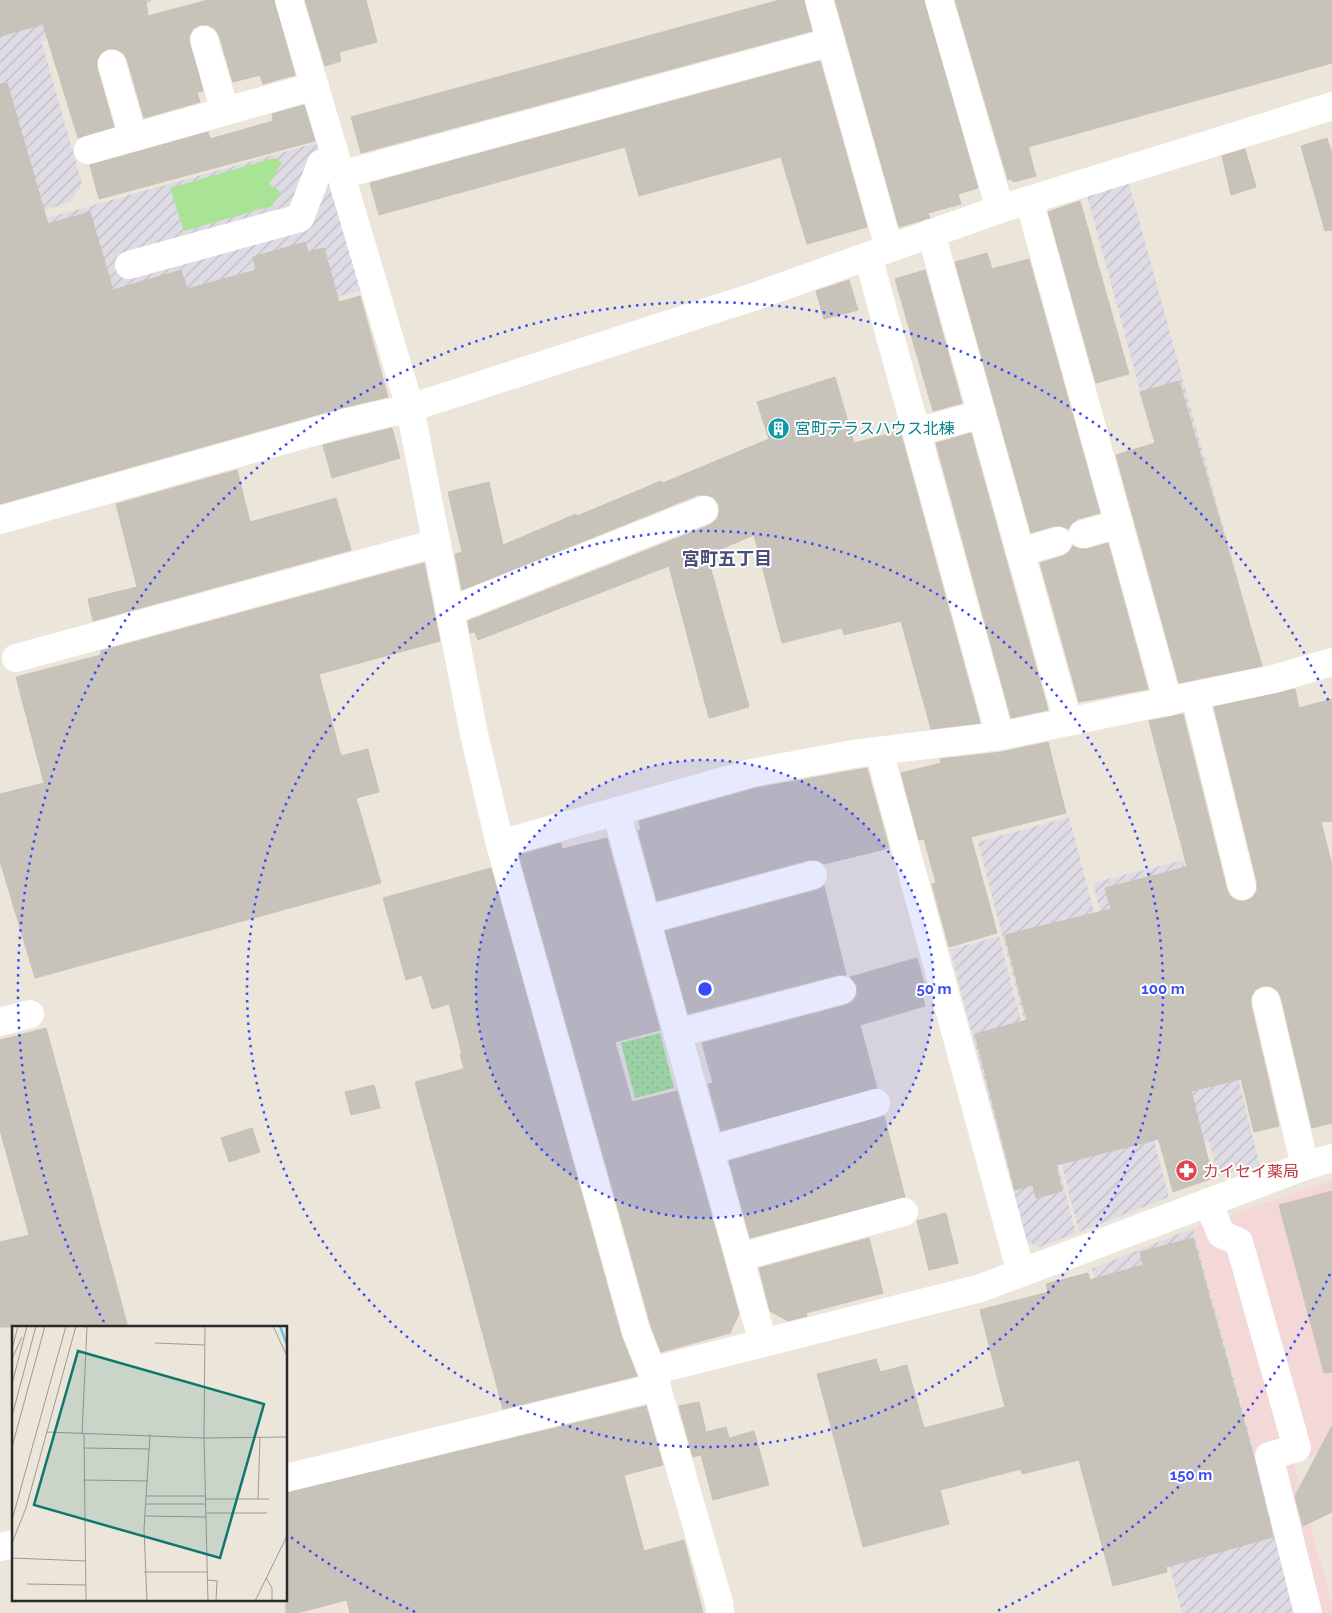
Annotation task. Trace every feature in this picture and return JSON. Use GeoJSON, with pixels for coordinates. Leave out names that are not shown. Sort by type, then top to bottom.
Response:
{"type":"FeatureCollection","features":[{"type":"Feature","properties":{"kind":"street"},"geometry":{"type":"LineString","coordinates":[[289,0],[410,408],[474,734],[500,844],[634,1322],[654,1379],[720,1603],[720,1613]]}},
{"type":"Feature","properties":{"kind":"street"},"geometry":{"type":"LineString","coordinates":[[819,0],[831,42],[917,432],[1000,736]]}},
{"type":"Feature","properties":{"kind":"street"},"geometry":{"type":"LineString","coordinates":[[939,0],[1000,209]]}},
{"type":"Feature","properties":{"kind":"street"},"geometry":{"type":"LineString","coordinates":[[204,40],[225,111]]}},
{"type":"Feature","properties":{"kind":"street"},"geometry":{"type":"LineString","coordinates":[[129,266],[300,218],[321,164],[339,167],[831,42]]}},
{"type":"Feature","properties":{"kind":"street"},"geometry":{"type":"LineString","coordinates":[[112,64],[133,137]]}},
{"type":"Feature","properties":{"kind":"street"},"geometry":{"type":"LineString","coordinates":[[88,150],[315,86]]}},
{"type":"Feature","properties":{"kind":"street"},"geometry":{"type":"LineString","coordinates":[[0,520],[345,423],[410,408],[756,296],[1000,209],[1332,106]]}},
{"type":"Feature","properties":{"kind":"street"},"geometry":{"type":"LineString","coordinates":[[1029,200],[1168,702]]}},
{"type":"Feature","properties":{"kind":"street"},"geometry":{"type":"LineString","coordinates":[[931,233],[1068,722]]}},
{"type":"Feature","properties":{"kind":"street"},"geometry":{"type":"LineString","coordinates":[[917,432],[982,414]]}},
{"type":"Feature","properties":{"kind":"street"},"geometry":{"type":"LineString","coordinates":[[450,611],[704,510]]}},
{"type":"Feature","properties":{"kind":"street"},"geometry":{"type":"LineString","coordinates":[[1020,552],[1119,524]]}},
{"type":"Feature","properties":{"kind":"street"},"geometry":{"type":"LineString","coordinates":[[16,658],[437,543]]}},
{"type":"Feature","properties":{"kind":"street"},"geometry":{"type":"LineString","coordinates":[[500,844],[752,773],[879,751],[1000,736],[1274,679],[1332,662]]}},
{"type":"Feature","properties":{"kind":"street"},"geometry":{"type":"LineString","coordinates":[[1195,696],[1242,886]]}},
{"type":"Feature","properties":{"kind":"street"},"geometry":{"type":"LineString","coordinates":[[879,751],[1021,1273]]}},
{"type":"Feature","properties":{"kind":"street"},"geometry":{"type":"LineString","coordinates":[[616,811],[763,1343]]}},
{"type":"Feature","properties":{"kind":"street"},"geometry":{"type":"LineString","coordinates":[[646,920],[813,875]]}},
{"type":"Feature","properties":{"kind":"street"},"geometry":{"type":"LineString","coordinates":[[678,1033],[842,990]]}},
{"type":"Feature","properties":{"kind":"street"},"geometry":{"type":"LineString","coordinates":[[1266,1001],[1304,1166]]}},
{"type":"Feature","properties":{"kind":"street"},"geometry":{"type":"LineString","coordinates":[[0,1022],[30,1014]]}},
{"type":"Feature","properties":{"kind":"street"},"geometry":{"type":"LineString","coordinates":[[710,1150],[876,1103]]}},
{"type":"Feature","properties":{"kind":"street"},"geometry":{"type":"LineString","coordinates":[[288,1477],[654,1379],[763,1343],[981,1288],[1304,1166],[1332,1158]]}},
{"type":"Feature","properties":{"kind":"street"},"geometry":{"type":"LineString","coordinates":[[1208,1202],[1221,1234],[1239,1242],[1297,1448],[1269,1456],[1308,1613]]}},
{"type":"Feature","properties":{"kind":"street"},"geometry":{"type":"LineString","coordinates":[[740,1257],[904,1212]]}},
{"type":"Feature","properties":{"kind":"shaded area"},"geometry":{"type":"Polygon","coordinates":[[[0,0],[156,0],[54,30],[42,43],[82,184],[71,202],[0,224],[0,0]]]}},
{"type":"Feature","properties":{"kind":"shaded area"},"geometry":{"type":"Polygon","coordinates":[[[323,141],[366,289],[0,389],[0,231],[323,141]]]}},
{"type":"Feature","properties":{"kind":"shaded area"},"geometry":{"type":"Polygon","coordinates":[[[1128,180],[1261,664],[1218,676],[1086,192],[1128,180]]]}},
{"type":"Feature","properties":{"kind":"shaded area"},"geometry":{"type":"Polygon","coordinates":[[[1069,817],[1169,1197],[1079,1232],[978,842],[1069,817]]]}},
{"type":"Feature","properties":{"kind":"shaded area"},"geometry":{"type":"Polygon","coordinates":[[[1183,860],[1260,1166],[1218,1176],[1209,1141],[1161,1153],[1093,883],[1183,860]]]}},
{"type":"Feature","properties":{"kind":"shaded area"},"geometry":{"type":"Polygon","coordinates":[[[999,936],[1076,1233],[1040,1247],[1027,1242],[950,950],[999,936]]]}},
{"type":"Feature","properties":{"kind":"shaded area"},"geometry":{"type":"Polygon","coordinates":[[[1332,1180],[1332,1451],[1294,1462],[1332,1605],[1332,1613],[1299,1613],[1193,1228],[1332,1180]]]}},
{"type":"Feature","properties":{"kind":"shaded area"},"geometry":{"type":"Polygon","coordinates":[[[1193,1228],[1298,1613],[1182,1613],[1092,1269],[1193,1228]]]}},
{"type":"Feature","properties":{"kind":"green space"},"geometry":{"type":"Polygon","coordinates":[[[274,158],[282,163],[269,184],[281,192],[272,206],[184,231],[170,188],[274,158]]]}},
{"type":"Feature","properties":{"kind":"green space"},"geometry":{"type":"Polygon","coordinates":[[[660,1033],[674,1088],[635,1098],[621,1043],[660,1033]]]}},
{"type":"Feature","properties":{"kind":"building"},"geometry":{"type":"Polygon","coordinates":[[[0,0],[146,0],[148,16],[208,0],[274,0],[295,75],[263,84],[260,75],[233,82],[219,35],[215,29],[208,25],[200,25],[193,29],[189,37],[203,91],[197,92],[200,102],[144,118],[127,59],[123,53],[116,49],[107,49],[101,53],[97,60],[97,68],[114,127],[78,138],[43,24],[0,36],[0,0]]]}},
{"type":"Feature","properties":{"kind":"building"},"geometry":{"type":"Polygon","coordinates":[[[305,0],[366,0],[377,42],[339,52],[341,61],[325,66],[305,0]]]}},
{"type":"Feature","properties":{"kind":"building"},"geometry":{"type":"Polygon","coordinates":[[[780,0],[804,0],[812,31],[361,153],[351,117],[780,0]]]}},
{"type":"Feature","properties":{"kind":"building"},"geometry":{"type":"Polygon","coordinates":[[[835,0],[924,0],[978,188],[958,194],[961,204],[928,213],[930,218],[899,227],[835,0]]]}},
{"type":"Feature","properties":{"kind":"building"},"geometry":{"type":"Polygon","coordinates":[[[955,0],[1332,0],[1332,63],[1028,147],[1036,176],[1013,182],[1012,179],[1008,180],[955,0]]]}},
{"type":"Feature","properties":{"kind":"building"},"geometry":{"type":"Polygon","coordinates":[[[820,61],[867,227],[807,244],[781,157],[639,196],[625,147],[379,215],[370,183],[820,61]]]}},
{"type":"Feature","properties":{"kind":"building"},"geometry":{"type":"Polygon","coordinates":[[[7,83],[48,224],[90,212],[113,290],[181,270],[187,289],[256,270],[253,257],[305,242],[308,252],[324,248],[339,302],[360,296],[388,397],[341,408],[0,504],[0,84],[7,83]]]}},
{"type":"Feature","properties":{"kind":"building"},"geometry":{"type":"Polygon","coordinates":[[[304,105],[315,141],[99,199],[90,165],[208,132],[210,139],[273,121],[272,114],[304,105]]]}},
{"type":"Feature","properties":{"kind":"building"},"geometry":{"type":"Polygon","coordinates":[[[1327,138],[1332,154],[1332,230],[1325,231],[1301,146],[1327,138]]]}},
{"type":"Feature","properties":{"kind":"building"},"geometry":{"type":"Polygon","coordinates":[[[1245,149],[1256,187],[1231,195],[1222,156],[1245,149]]]}},
{"type":"Feature","properties":{"kind":"building"},"geometry":{"type":"Polygon","coordinates":[[[1080,201],[1129,374],[1096,383],[1048,212],[1080,201]]]}},
{"type":"Feature","properties":{"kind":"building"},"geometry":{"type":"Polygon","coordinates":[[[987,253],[992,269],[1029,259],[1100,513],[1078,519],[1068,529],[1054,526],[1031,533],[955,262],[987,253]]]}},
{"type":"Feature","properties":{"kind":"building"},"geometry":{"type":"Polygon","coordinates":[[[925,270],[962,403],[933,411],[895,279],[925,270]]]}},
{"type":"Feature","properties":{"kind":"building"},"geometry":{"type":"Polygon","coordinates":[[[849,280],[858,310],[824,319],[816,291],[849,280]]]}},
{"type":"Feature","properties":{"kind":"building"},"geometry":{"type":"Polygon","coordinates":[[[835,377],[854,443],[900,431],[980,723],[931,729],[901,621],[844,635],[842,628],[782,643],[754,535],[707,555],[749,707],[709,718],[669,566],[478,640],[475,632],[470,633],[468,621],[710,525],[717,519],[719,505],[713,497],[698,495],[462,590],[455,554],[462,552],[448,492],[489,482],[503,545],[576,514],[577,516],[661,481],[663,483],[769,439],[757,402],[835,377]]]}},
{"type":"Feature","properties":{"kind":"building"},"geometry":{"type":"Polygon","coordinates":[[[1179,381],[1262,666],[1179,683],[1116,455],[1155,443],[1140,392],[1179,381]]]}},
{"type":"Feature","properties":{"kind":"building"},"geometry":{"type":"Polygon","coordinates":[[[392,428],[400,458],[332,478],[323,445],[392,428]]]}},
{"type":"Feature","properties":{"kind":"building"},"geometry":{"type":"Polygon","coordinates":[[[971,433],[1048,710],[1011,718],[936,443],[971,433]]]}},
{"type":"Feature","properties":{"kind":"building"},"geometry":{"type":"Polygon","coordinates":[[[237,470],[250,522],[336,498],[351,550],[93,621],[88,599],[137,587],[116,504],[237,470]]]}},
{"type":"Feature","properties":{"kind":"building"},"geometry":{"type":"Polygon","coordinates":[[[1108,543],[1148,689],[1079,702],[1040,563],[1063,556],[1073,546],[1087,549],[1108,543]]]}},
{"type":"Feature","properties":{"kind":"building"},"geometry":{"type":"Polygon","coordinates":[[[424,563],[440,641],[319,674],[341,756],[368,749],[379,792],[356,798],[381,883],[35,978],[0,861],[0,794],[44,783],[16,677],[101,655],[101,651],[424,563]]]}},
{"type":"Feature","properties":{"kind":"building"},"geometry":{"type":"Polygon","coordinates":[[[1295,689],[1299,708],[1332,699],[1332,821],[1321,822],[1332,865],[1332,1123],[1312,1128],[1281,997],[1277,990],[1270,986],[1263,986],[1255,990],[1251,997],[1251,1005],[1279,1126],[1254,1132],[1241,1079],[1191,1091],[1213,1178],[1173,1192],[1159,1139],[1056,1165],[1062,1191],[1036,1198],[1033,1185],[1015,1190],[975,1034],[1027,1020],[1005,935],[1111,909],[1105,888],[1187,867],[1149,721],[1183,714],[1227,890],[1230,896],[1237,901],[1245,901],[1252,898],[1257,891],[1257,882],[1214,707],[1295,689]]]}},
{"type":"Feature","properties":{"kind":"building"},"geometry":{"type":"Polygon","coordinates":[[[1048,742],[1066,813],[971,837],[997,933],[949,947],[932,884],[936,883],[924,839],[919,840],[901,773],[941,763],[940,759],[1002,752],[1048,742]]]}},
{"type":"Feature","properties":{"kind":"building"},"geometry":{"type":"Polygon","coordinates":[[[867,768],[889,848],[824,864],[817,860],[809,860],[657,901],[638,831],[641,830],[639,821],[756,788],[867,768]]]}},
{"type":"Feature","properties":{"kind":"building"},"geometry":{"type":"Polygon","coordinates":[[[607,838],[660,1030],[615,1042],[632,1102],[677,1091],[739,1314],[730,1333],[661,1352],[651,1326],[519,855],[561,843],[562,849],[607,838]]]}},
{"type":"Feature","properties":{"kind":"building"},"geometry":{"type":"Polygon","coordinates":[[[491,868],[621,1335],[637,1376],[503,1409],[415,1082],[464,1069],[460,1054],[462,1054],[449,1004],[432,1009],[422,975],[406,980],[383,898],[491,868]]]}},
{"type":"Feature","properties":{"kind":"building"},"geometry":{"type":"Polygon","coordinates":[[[824,886],[846,975],[838,975],[688,1014],[665,931],[817,890],[824,886]]]}},
{"type":"Feature","properties":{"kind":"building"},"geometry":{"type":"Polygon","coordinates":[[[917,958],[924,983],[919,984],[925,1006],[860,1025],[877,1088],[721,1131],[708,1084],[713,1083],[702,1043],[846,1005],[853,1001],[857,994],[857,986],[850,977],[917,958]]]}},
{"type":"Feature","properties":{"kind":"building"},"geometry":{"type":"Polygon","coordinates":[[[46,1028],[128,1326],[0,1327],[0,1242],[29,1235],[0,1130],[0,1040],[46,1028]]]}},
{"type":"Feature","properties":{"kind":"building"},"geometry":{"type":"Polygon","coordinates":[[[374,1085],[380,1108],[351,1115],[345,1092],[374,1085]]]}},
{"type":"Feature","properties":{"kind":"building"},"geometry":{"type":"Polygon","coordinates":[[[884,1116],[905,1197],[750,1238],[729,1161],[884,1116]]]}},
{"type":"Feature","properties":{"kind":"building"},"geometry":{"type":"Polygon","coordinates":[[[252,1128],[260,1152],[229,1162],[221,1138],[252,1128]]]}},
{"type":"Feature","properties":{"kind":"building"},"geometry":{"type":"Polygon","coordinates":[[[1332,1191],[1332,1372],[1324,1373],[1279,1205],[1332,1191]]]}},
{"type":"Feature","properties":{"kind":"building"},"geometry":{"type":"Polygon","coordinates":[[[946,1213],[958,1263],[929,1270],[917,1221],[946,1213]]]}},
{"type":"Feature","properties":{"kind":"building"},"geometry":{"type":"Polygon","coordinates":[[[869,1238],[883,1293],[806,1313],[807,1316],[788,1321],[770,1311],[759,1268],[869,1238]]]}},
{"type":"Feature","properties":{"kind":"building"},"geometry":{"type":"Polygon","coordinates":[[[1193,1238],[1254,1458],[1273,1537],[1166,1567],[1167,1572],[1113,1586],[1079,1460],[1022,1474],[1021,1469],[940,1490],[949,1524],[863,1547],[817,1374],[876,1359],[880,1372],[907,1365],[924,1428],[1005,1407],[980,1310],[1048,1292],[1046,1284],[1088,1273],[1090,1280],[1143,1265],[1140,1252],[1193,1238]]]}},
{"type":"Feature","properties":{"kind":"building"},"geometry":{"type":"Polygon","coordinates":[[[699,1402],[706,1432],[726,1427],[729,1438],[754,1431],[769,1485],[713,1500],[701,1455],[693,1457],[679,1406],[699,1402]]]}},
{"type":"Feature","properties":{"kind":"building"},"geometry":{"type":"Polygon","coordinates":[[[646,1406],[663,1465],[624,1475],[644,1551],[684,1540],[703,1613],[350,1613],[347,1600],[297,1613],[286,1613],[286,1600],[288,1600],[288,1493],[646,1406]]]}},
{"type":"Feature","properties":{"kind":"building"},"geometry":{"type":"Polygon","coordinates":[[[1332,1426],[1332,1512],[1303,1526],[1295,1496],[1332,1426]]]}},
{"type":"Feature","properties":{"kind":"place","name":"宮町テラスハウス北棟"},"geometry":{"type":"Point","coordinates":[779,428]}},
{"type":"Feature","properties":{"kind":"place","name":"カイセイ薬局"},"geometry":{"type":"Point","coordinates":[1187,1171]}},
{"type":"Feature","properties":{"kind":"district","name":"宮町五丁目"},"geometry":{"type":"Point","coordinates":[727,558]}}]}
